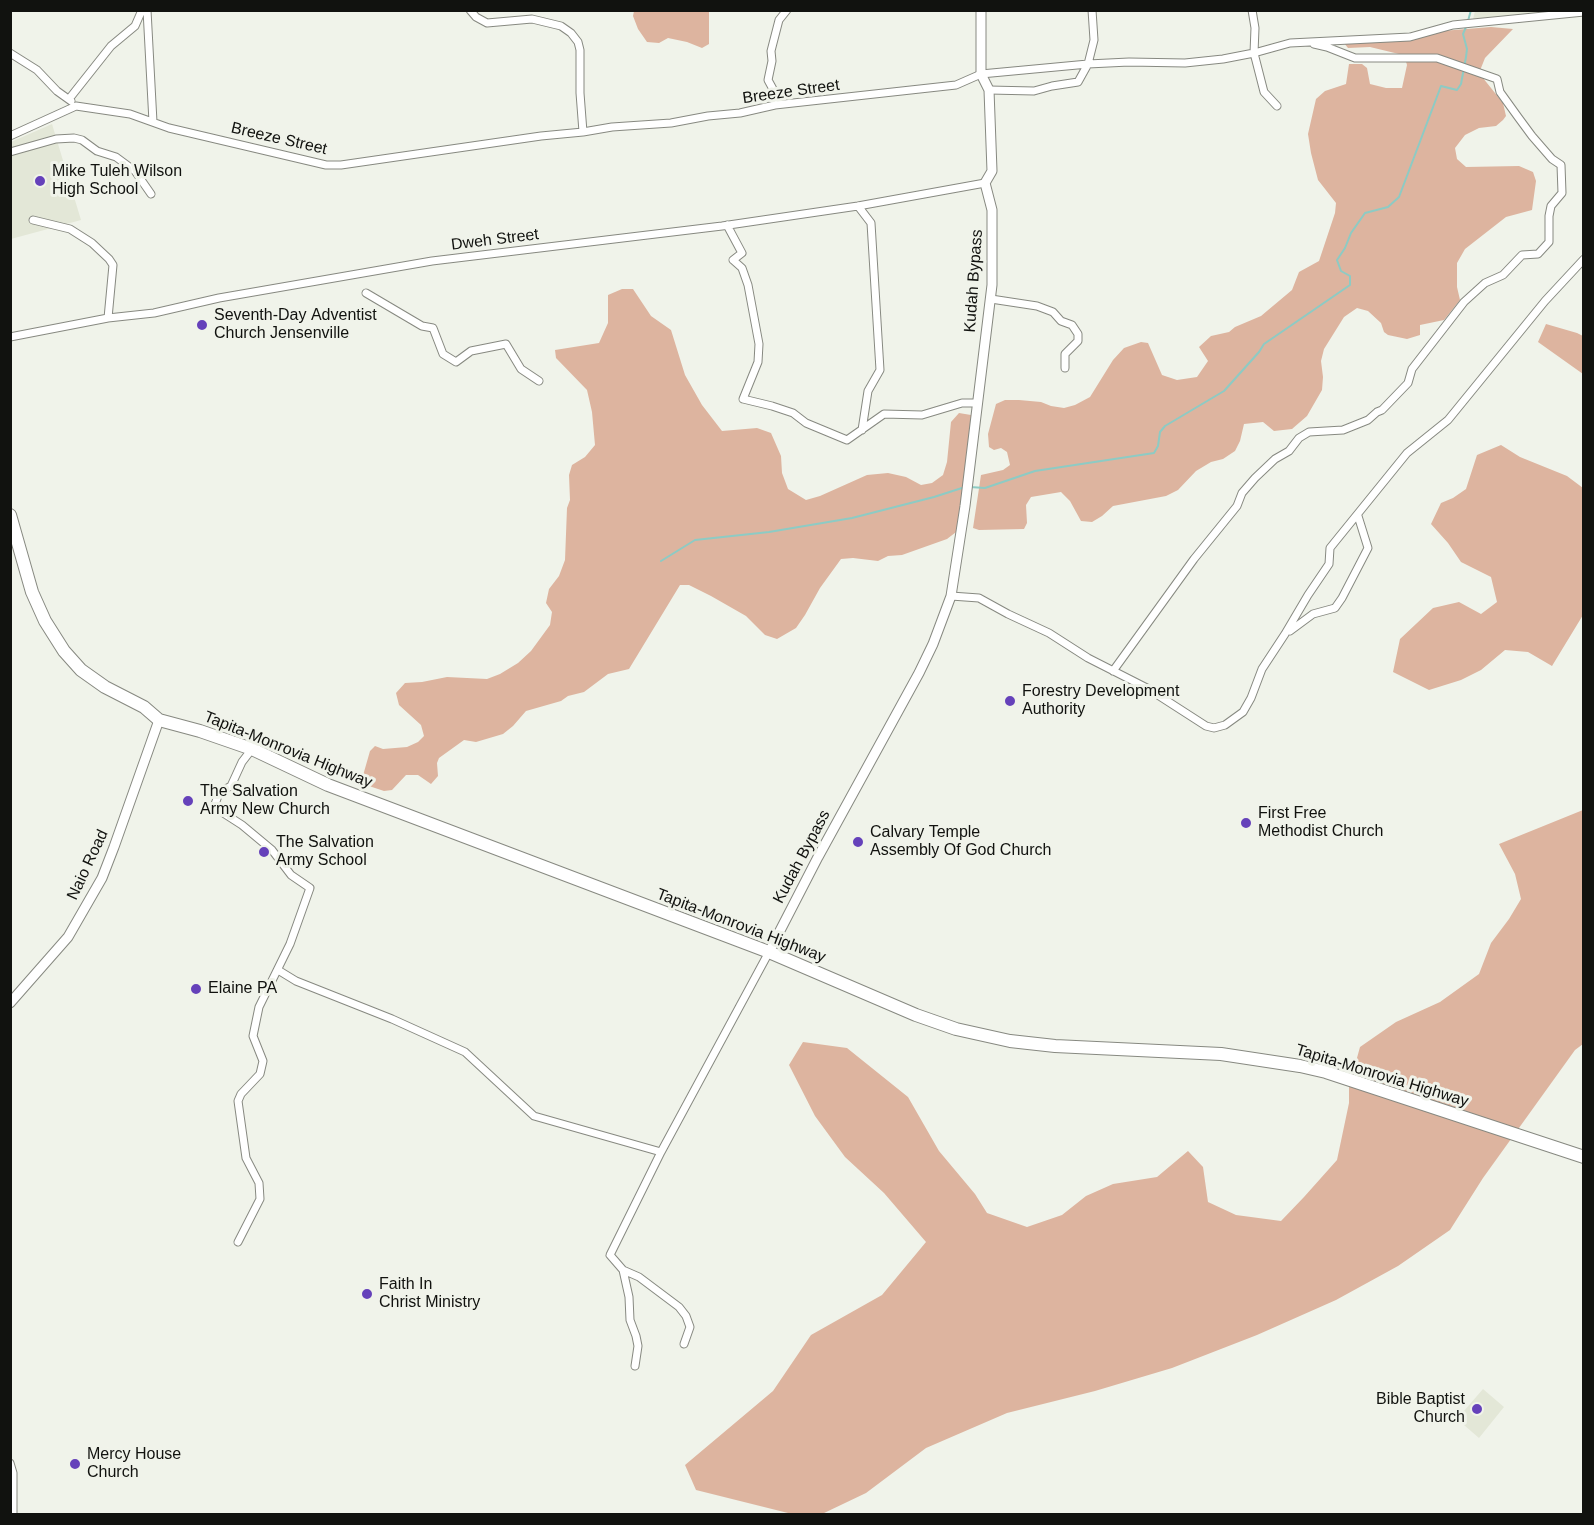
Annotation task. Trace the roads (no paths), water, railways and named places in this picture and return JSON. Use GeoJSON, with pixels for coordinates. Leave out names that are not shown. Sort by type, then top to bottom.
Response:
{"type":"FeatureCollection","features":[{"type":"Feature","properties":{"kind":"highway","name":"Tapita-Monrovia Highway"},"geometry":{"type":"LineString","coordinates":[[10,515],[32,592],[45,621],[64,651],[81,670],[105,687],[144,707],[159,720],[252,749],[328,785],[769,952],[916,1016],[956,1029],[1010,1041],[1054,1046],[1221,1054],[1300,1066],[1326,1072],[1584,1157]]}},
{"type":"Feature","properties":{"kind":"street"},"geometry":{"type":"LineString","coordinates":[[69,99],[111,46],[135,26],[142,10]]}},
{"type":"Feature","properties":{"kind":"street"},"geometry":{"type":"LineString","coordinates":[[147,10],[153,122]]}},
{"type":"Feature","properties":{"kind":"street"},"geometry":{"type":"LineString","coordinates":[[470,10],[476,17],[487,23],[532,19],[561,26],[571,33],[578,42],[580,50],[583,132]]}},
{"type":"Feature","properties":{"kind":"street"},"geometry":{"type":"LineString","coordinates":[[775,105],[774,91],[768,80],[772,61],[771,51],[779,20],[787,10]]}},
{"type":"Feature","properties":{"kind":"street","name":"Kudah Bypass"},"geometry":{"type":"LineString","coordinates":[[623,1270],[610,1255],[818,856],[910,692],[933,644],[951,596],[991,299],[992,210],[985,183],[992,171],[989,90],[981,74],[981,10]]}},
{"type":"Feature","properties":{"kind":"street"},"geometry":{"type":"LineString","coordinates":[[989,90],[1034,91],[1078,82],[1088,64],[1094,40],[1092,10]]}},
{"type":"Feature","properties":{"kind":"street"},"geometry":{"type":"LineString","coordinates":[[1252,10],[1255,28],[1254,53],[1264,92],[1277,106]]}},
{"type":"Feature","properties":{"kind":"street","name":"Breeze Street"},"geometry":{"type":"LineString","coordinates":[[76,106],[130,114],[153,122],[326,165],[386,159],[612,127],[671,123],[740,113],[775,105],[956,85],[981,74],[1088,64],[1185,63],[1254,53],[1290,43],[1410,37],[1453,25],[1584,12]]}},
{"type":"Feature","properties":{"kind":"street"},"geometry":{"type":"LineString","coordinates":[[1113,671],[1194,559],[1237,506],[1242,494],[1255,478],[1299,438],[1309,432],[1343,430],[1368,420],[1382,410],[1408,383],[1412,369],[1464,302],[1485,283],[1503,275],[1522,255],[1538,254],[1549,242],[1551,206],[1562,193],[1561,165],[1545,151],[1518,117],[1500,92],[1497,79],[1437,58],[1355,58],[1327,47],[1304,42]]}},
{"type":"Feature","properties":{"kind":"street"},"geometry":{"type":"LineString","coordinates":[[10,53],[37,70],[57,91],[76,106],[10,136]]}},
{"type":"Feature","properties":{"kind":"street"},"geometry":{"type":"LineString","coordinates":[[10,152],[56,140],[74,138],[82,140],[98,151],[116,157],[135,171],[151,194]]}},
{"type":"Feature","properties":{"kind":"street","name":"Dweh Street"},"geometry":{"type":"LineString","coordinates":[[10,337],[108,318],[154,313],[219,298],[432,261],[727,225],[858,206],[985,183]]}},
{"type":"Feature","properties":{"kind":"street"},"geometry":{"type":"LineString","coordinates":[[858,206],[871,223],[880,370],[868,390],[862,430]]}},
{"type":"Feature","properties":{"kind":"street"},"geometry":{"type":"LineString","coordinates":[[33,220],[70,230],[92,243],[109,259],[112,265],[108,318]]}},
{"type":"Feature","properties":{"kind":"street"},"geometry":{"type":"LineString","coordinates":[[727,225],[742,253],[733,260],[742,268],[748,285],[759,344],[758,362],[743,399],[793,413],[806,423],[847,440],[884,414],[922,415],[963,403],[976,404]]}},
{"type":"Feature","properties":{"kind":"street"},"geometry":{"type":"LineString","coordinates":[[951,596],[979,598],[1049,633],[1168,700],[1206,726],[1214,728],[1225,725],[1243,712],[1262,669],[1329,564],[1330,548],[1407,453],[1448,420],[1545,301],[1584,259]]}},
{"type":"Feature","properties":{"kind":"street"},"geometry":{"type":"LineString","coordinates":[[366,293],[422,326],[433,328],[443,354],[456,362],[471,351],[506,344],[521,369],[539,381]]}},
{"type":"Feature","properties":{"kind":"street"},"geometry":{"type":"LineString","coordinates":[[991,299],[1017,301],[1037,306],[1053,312],[1061,321],[1072,325],[1078,333],[1078,341],[1065,354],[1065,368]]}},
{"type":"Feature","properties":{"kind":"street"},"geometry":{"type":"LineString","coordinates":[[1285,634],[1313,614],[1335,608],[1342,598],[1368,548],[1358,516]]}},
{"type":"Feature","properties":{"kind":"street","name":"Naio Road"},"geometry":{"type":"LineString","coordinates":[[10,1004],[68,937],[102,878],[159,720]]}},
{"type":"Feature","properties":{"kind":"street"},"geometry":{"type":"LineString","coordinates":[[238,1242],[260,1199],[259,1183],[246,1158],[238,1101],[241,1094],[260,1074],[263,1061],[254,1036],[259,1008],[290,944],[309,888],[291,874],[272,850],[242,825],[214,807],[219,793],[231,786],[242,762],[252,749]]}},
{"type":"Feature","properties":{"kind":"street"},"geometry":{"type":"LineString","coordinates":[[278,970],[296,981],[382,1015],[465,1052],[534,1116],[662,1152]]}},
{"type":"Feature","properties":{"kind":"street"},"geometry":{"type":"LineString","coordinates":[[623,1270],[639,1277],[679,1307],[690,1327],[684,1344]]}},
{"type":"Feature","properties":{"kind":"street"},"geometry":{"type":"LineString","coordinates":[[623,1270],[629,1297],[630,1320],[636,1336],[635,1366]]}},
{"type":"Feature","properties":{"kind":"street"},"geometry":{"type":"LineString","coordinates":[[10,1463],[14,1473],[13,1515]]}},
{"type":"Feature","properties":{"kind":"waterway"},"geometry":{"type":"LineString","coordinates":[[1468,21],[1471,10]]}},
{"type":"Feature","properties":{"kind":"waterway"},"geometry":{"type":"LineString","coordinates":[[970,487],[985,488],[1035,471],[1154,453],[1158,446],[1160,432],[1165,426],[1224,391],[1264,344],[1350,285],[1350,276],[1341,271],[1337,260],[1365,213],[1388,207],[1399,197],[1441,86],[1457,90],[1461,84],[1467,49],[1463,34],[1466,27]]}},
{"type":"Feature","properties":{"kind":"waterway"},"geometry":{"type":"LineString","coordinates":[[661,561],[695,540],[769,532],[852,518],[965,487]]}},
{"type":"Feature","properties":{"kind":"place","name":"Mike Tuleh Wilson High School"},"geometry":{"type":"Point","coordinates":[40,181]}},
{"type":"Feature","properties":{"kind":"place","name":"Seventh-Day Adventist Church Jensenville"},"geometry":{"type":"Point","coordinates":[202,325]}},
{"type":"Feature","properties":{"kind":"place","name":"Forestry Development Authority"},"geometry":{"type":"Point","coordinates":[1010,701]}},
{"type":"Feature","properties":{"kind":"place","name":"The Salvation Army New Church"},"geometry":{"type":"Point","coordinates":[188,801]}},
{"type":"Feature","properties":{"kind":"place","name":"First Free Methodist Church"},"geometry":{"type":"Point","coordinates":[1246,823]}},
{"type":"Feature","properties":{"kind":"place","name":"Calvary Temple Assembly Of God Church"},"geometry":{"type":"Point","coordinates":[858,842]}},
{"type":"Feature","properties":{"kind":"place","name":"The Salvation Army School"},"geometry":{"type":"Point","coordinates":[264,852]}},
{"type":"Feature","properties":{"kind":"place","name":"Elaine PA"},"geometry":{"type":"Point","coordinates":[196,989]}},
{"type":"Feature","properties":{"kind":"place","name":"Faith In Christ Ministry"},"geometry":{"type":"Point","coordinates":[367,1294]}},
{"type":"Feature","properties":{"kind":"place","name":"Bible Baptist Church"},"geometry":{"type":"Point","coordinates":[1477,1409]}},
{"type":"Feature","properties":{"kind":"place","name":"Mercy House Church"},"geometry":{"type":"Point","coordinates":[75,1464]}}]}
